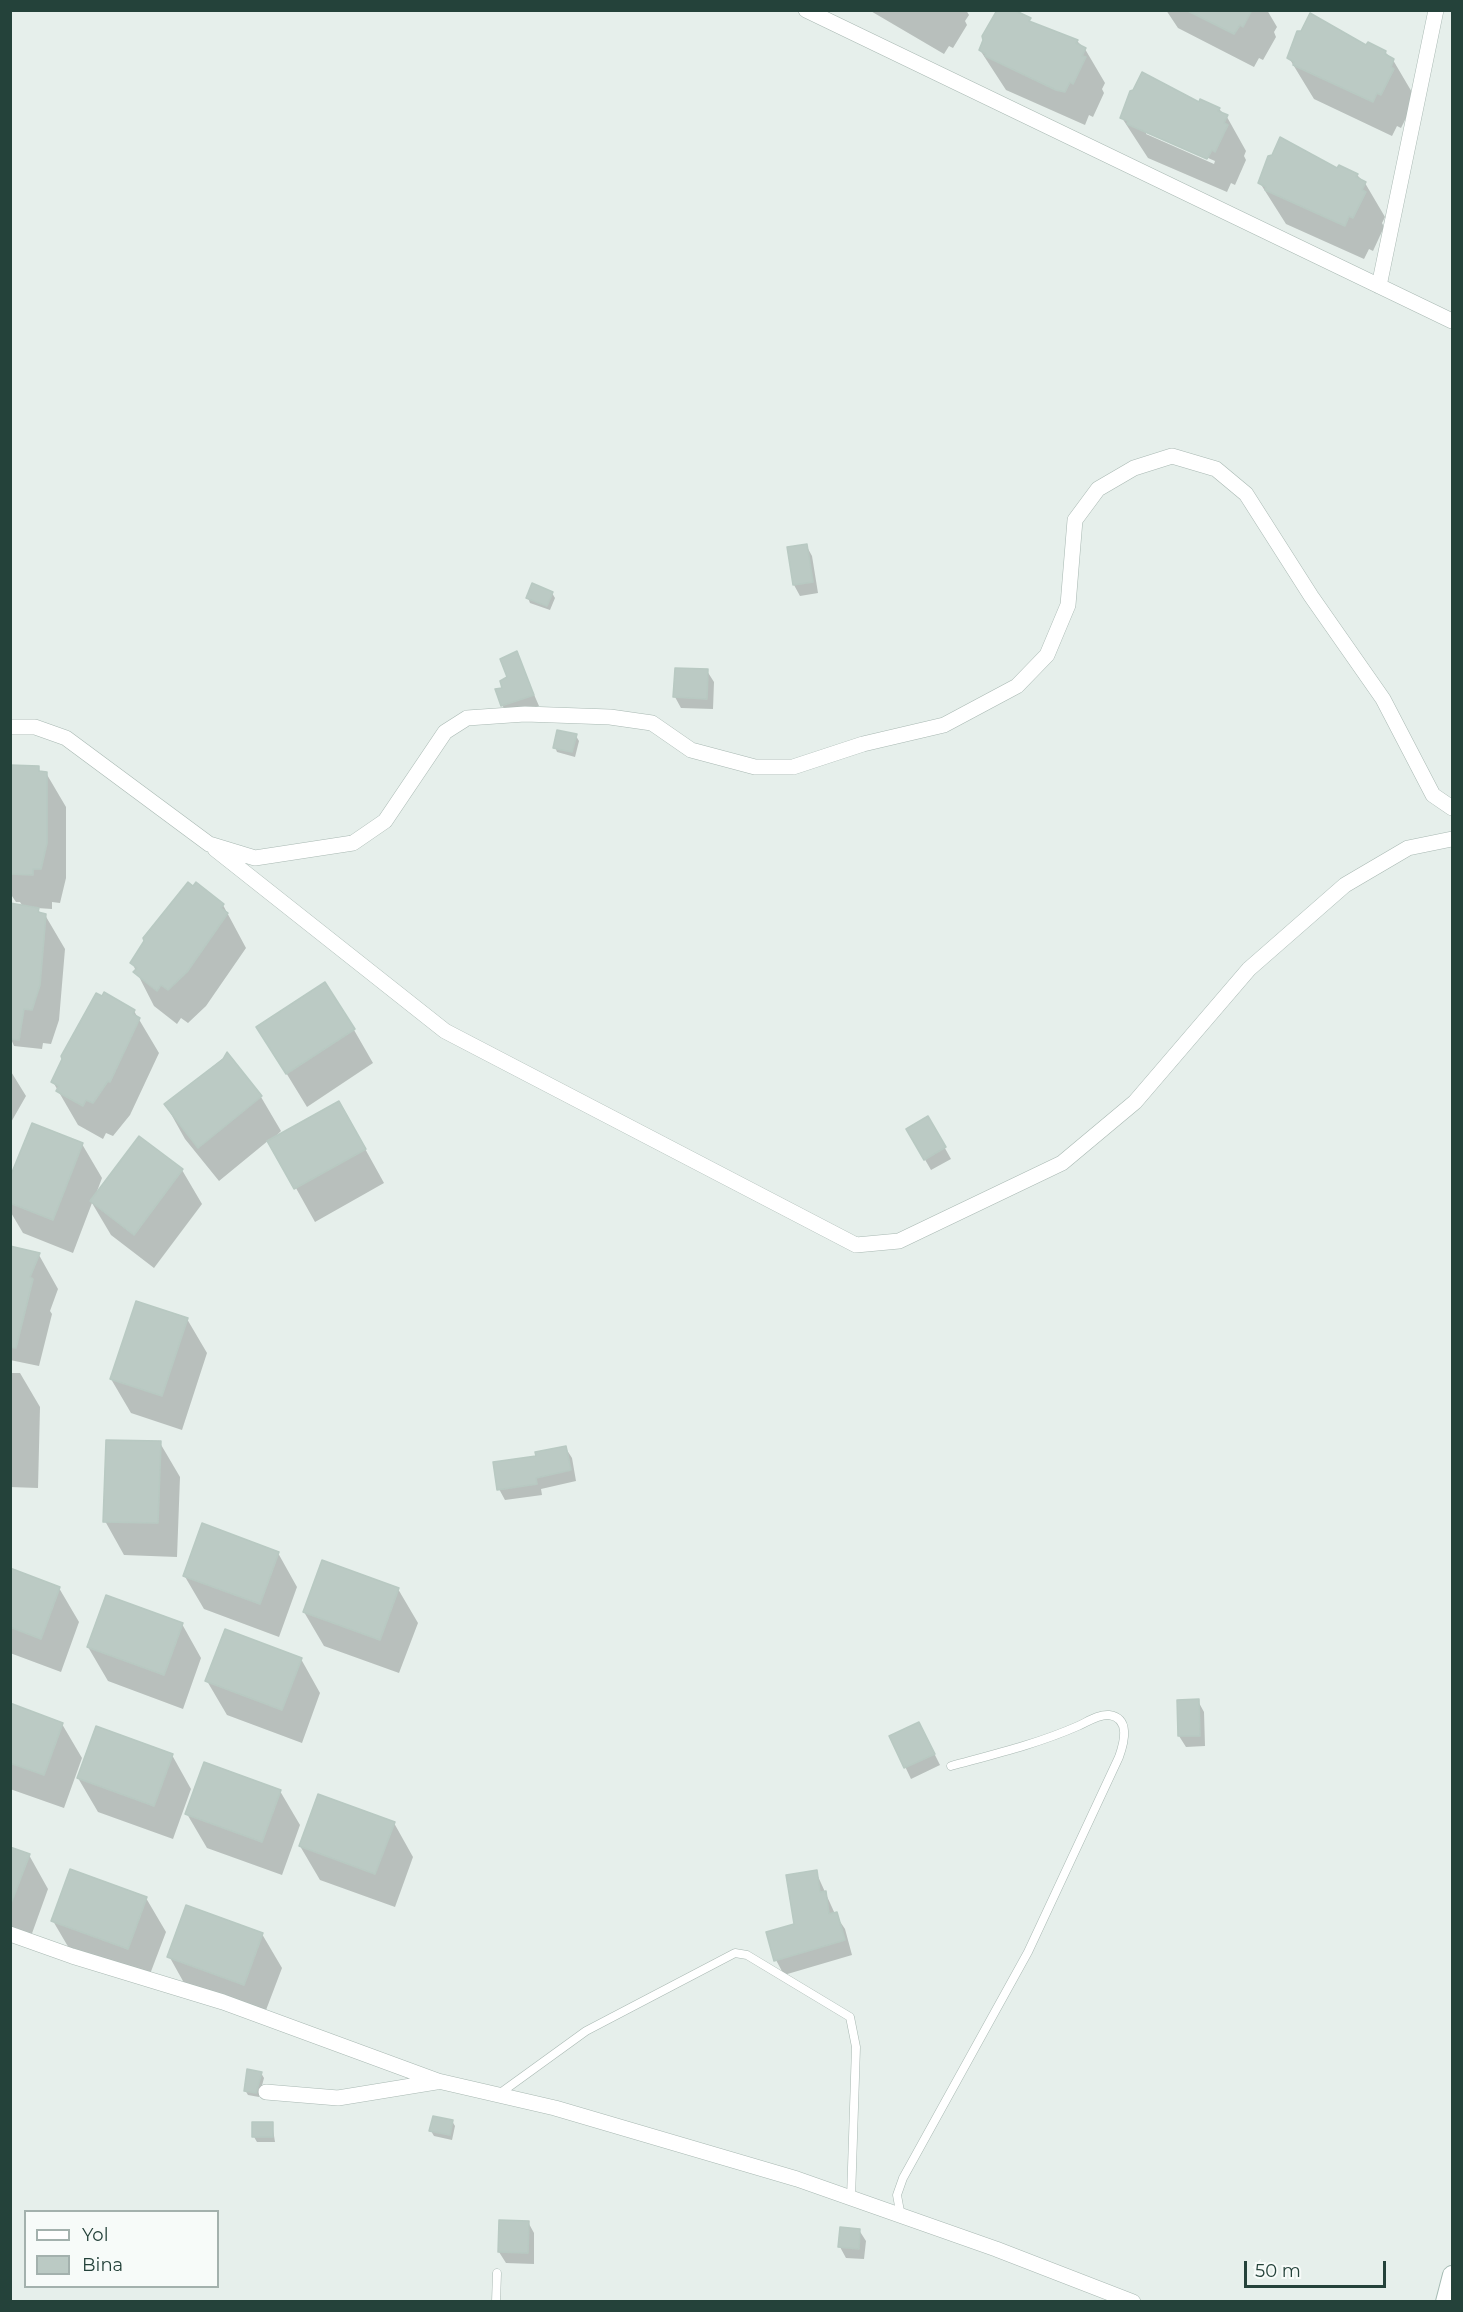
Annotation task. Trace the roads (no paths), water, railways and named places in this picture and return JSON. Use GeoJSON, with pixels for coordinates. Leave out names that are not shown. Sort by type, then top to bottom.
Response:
{"type":"FeatureCollection","features":[{"type":"Feature","properties":{"kind":"main road"},"geometry":{"type":"LineString","coordinates":[[1445,2301],[1452,2275]]}},
{"type":"Feature","properties":{"kind":"street"},"geometry":{"type":"LineString","coordinates":[[806,10],[1452,321]]}},
{"type":"Feature","properties":{"kind":"street"},"geometry":{"type":"LineString","coordinates":[[1379,285],[1436,10]]}},
{"type":"Feature","properties":{"kind":"street"},"geometry":{"type":"LineString","coordinates":[[209,844],[255,858],[353,843],[385,821],[446,732],[466,718],[525,714],[610,717],[652,723],[691,750],[755,767],[793,767],[863,744],[944,725],[1017,686],[1047,655],[1068,605],[1075,520],[1098,489],[1134,468],[1172,456],[1216,469],[1246,494],[1311,596],[1383,699],[1433,795],[1452,808]]}},
{"type":"Feature","properties":{"kind":"street"},"geometry":{"type":"LineString","coordinates":[[10,727],[35,727],[66,738],[209,844],[445,1031],[856,1245],[898,1241],[1062,1162],[1136,1102],[1249,969],[1345,885],[1408,849],[1452,839]]}},
{"type":"Feature","properties":{"kind":"street"},"geometry":{"type":"LineString","coordinates":[[10,1934],[72,1956],[223,2002],[438,2081],[555,2108],[796,2179],[1132,2301]]}},
{"type":"Feature","properties":{"kind":"street"},"geometry":{"type":"LineString","coordinates":[[266,2092],[338,2098],[438,2081]]}},
{"type":"Feature","properties":{"kind":"lane"},"geometry":{"type":"LineString","coordinates":[[902,2217],[897,2195],[903,2178],[1028,1952],[1119,1757],[1125,1738],[1124,1728],[1119,1721],[1109,1715],[1098,1717],[1043,1742],[951,1766]]}},
{"type":"Feature","properties":{"kind":"lane"},"geometry":{"type":"LineString","coordinates":[[498,2095],[586,2031],[735,1953],[747,1955],[850,2017],[856,2047],[851,2198]]}},
{"type":"Feature","properties":{"kind":"lane"},"geometry":{"type":"LineString","coordinates":[[496,2301],[497,2273]]}}]}
